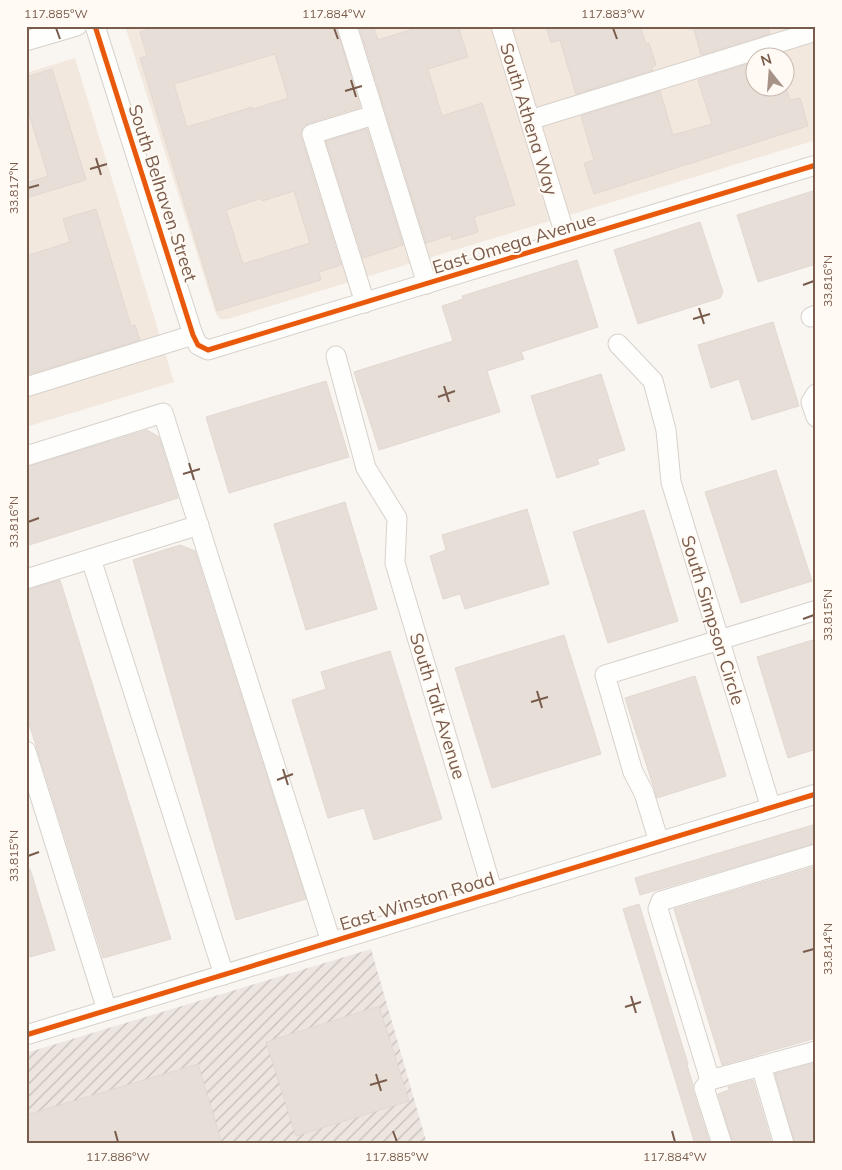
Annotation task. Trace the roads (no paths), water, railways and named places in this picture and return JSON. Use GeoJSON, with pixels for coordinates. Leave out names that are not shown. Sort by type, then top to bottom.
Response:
{"type":"FeatureCollection","features":[{"type":"Feature","properties":{"kind":"street"},"geometry":{"type":"LineString","coordinates":[[26,41],[77,26]]}},
{"type":"Feature","properties":{"kind":"street"},"geometry":{"type":"LineString","coordinates":[[347,26],[426,284]]}},
{"type":"Feature","properties":{"kind":"street","name":"South Athena Way"},"geometry":{"type":"LineString","coordinates":[[500,26],[567,241]]}},
{"type":"Feature","properties":{"kind":"street","name":"South Belhaven Street"},"geometry":{"type":"LineString","coordinates":[[102,28],[194,335]]}},
{"type":"Feature","properties":{"kind":"street"},"geometry":{"type":"LineString","coordinates":[[530,120],[816,31]]}},
{"type":"Feature","properties":{"kind":"street"},"geometry":{"type":"LineString","coordinates":[[365,302],[312,134],[374,115]]}},
{"type":"Feature","properties":{"kind":"street","name":"East Omega Avenue"},"geometry":{"type":"LineString","coordinates":[[194,335],[198,345],[203,348],[208,350],[220,347],[816,165]]}},
{"type":"Feature","properties":{"kind":"street"},"geometry":{"type":"LineString","coordinates":[[26,387],[194,335]]}},
{"type":"Feature","properties":{"kind":"street","name":"South Simpson Circle"},"geometry":{"type":"LineString","coordinates":[[618,344],[653,381],[666,430],[671,482],[771,808]]}},
{"type":"Feature","properties":{"kind":"street","name":"South Talt Avenue"},"geometry":{"type":"LineString","coordinates":[[336,356],[366,468],[397,518],[395,562],[493,893]]}},
{"type":"Feature","properties":{"kind":"street"},"geometry":{"type":"LineString","coordinates":[[816,394],[810,402],[816,417]]}},
{"type":"Feature","properties":{"kind":"street"},"geometry":{"type":"LineString","coordinates":[[26,456],[163,413],[331,942]]}},
{"type":"Feature","properties":{"kind":"street"},"geometry":{"type":"LineString","coordinates":[[26,579],[199,526]]}},
{"type":"Feature","properties":{"kind":"street"},"geometry":{"type":"LineString","coordinates":[[91,559],[224,975]]}},
{"type":"Feature","properties":{"kind":"street"},"geometry":{"type":"LineString","coordinates":[[659,842],[644,793],[634,772],[605,675],[816,612]]}},
{"type":"Feature","properties":{"kind":"street"},"geometry":{"type":"LineString","coordinates":[[26,750],[107,1010]]}},
{"type":"Feature","properties":{"kind":"street","name":"East Winston Road"},"geometry":{"type":"LineString","coordinates":[[26,1034],[816,794]]}},
{"type":"Feature","properties":{"kind":"street"},"geometry":{"type":"LineString","coordinates":[[710,1080],[658,908],[661,901],[816,854]]}},
{"type":"Feature","properties":{"kind":"street"},"geometry":{"type":"LineString","coordinates":[[722,1144],[704,1088],[710,1080],[816,1051]]}},
{"type":"Feature","properties":{"kind":"street"},"geometry":{"type":"LineString","coordinates":[[761,1066],[784,1144]]}}]}
